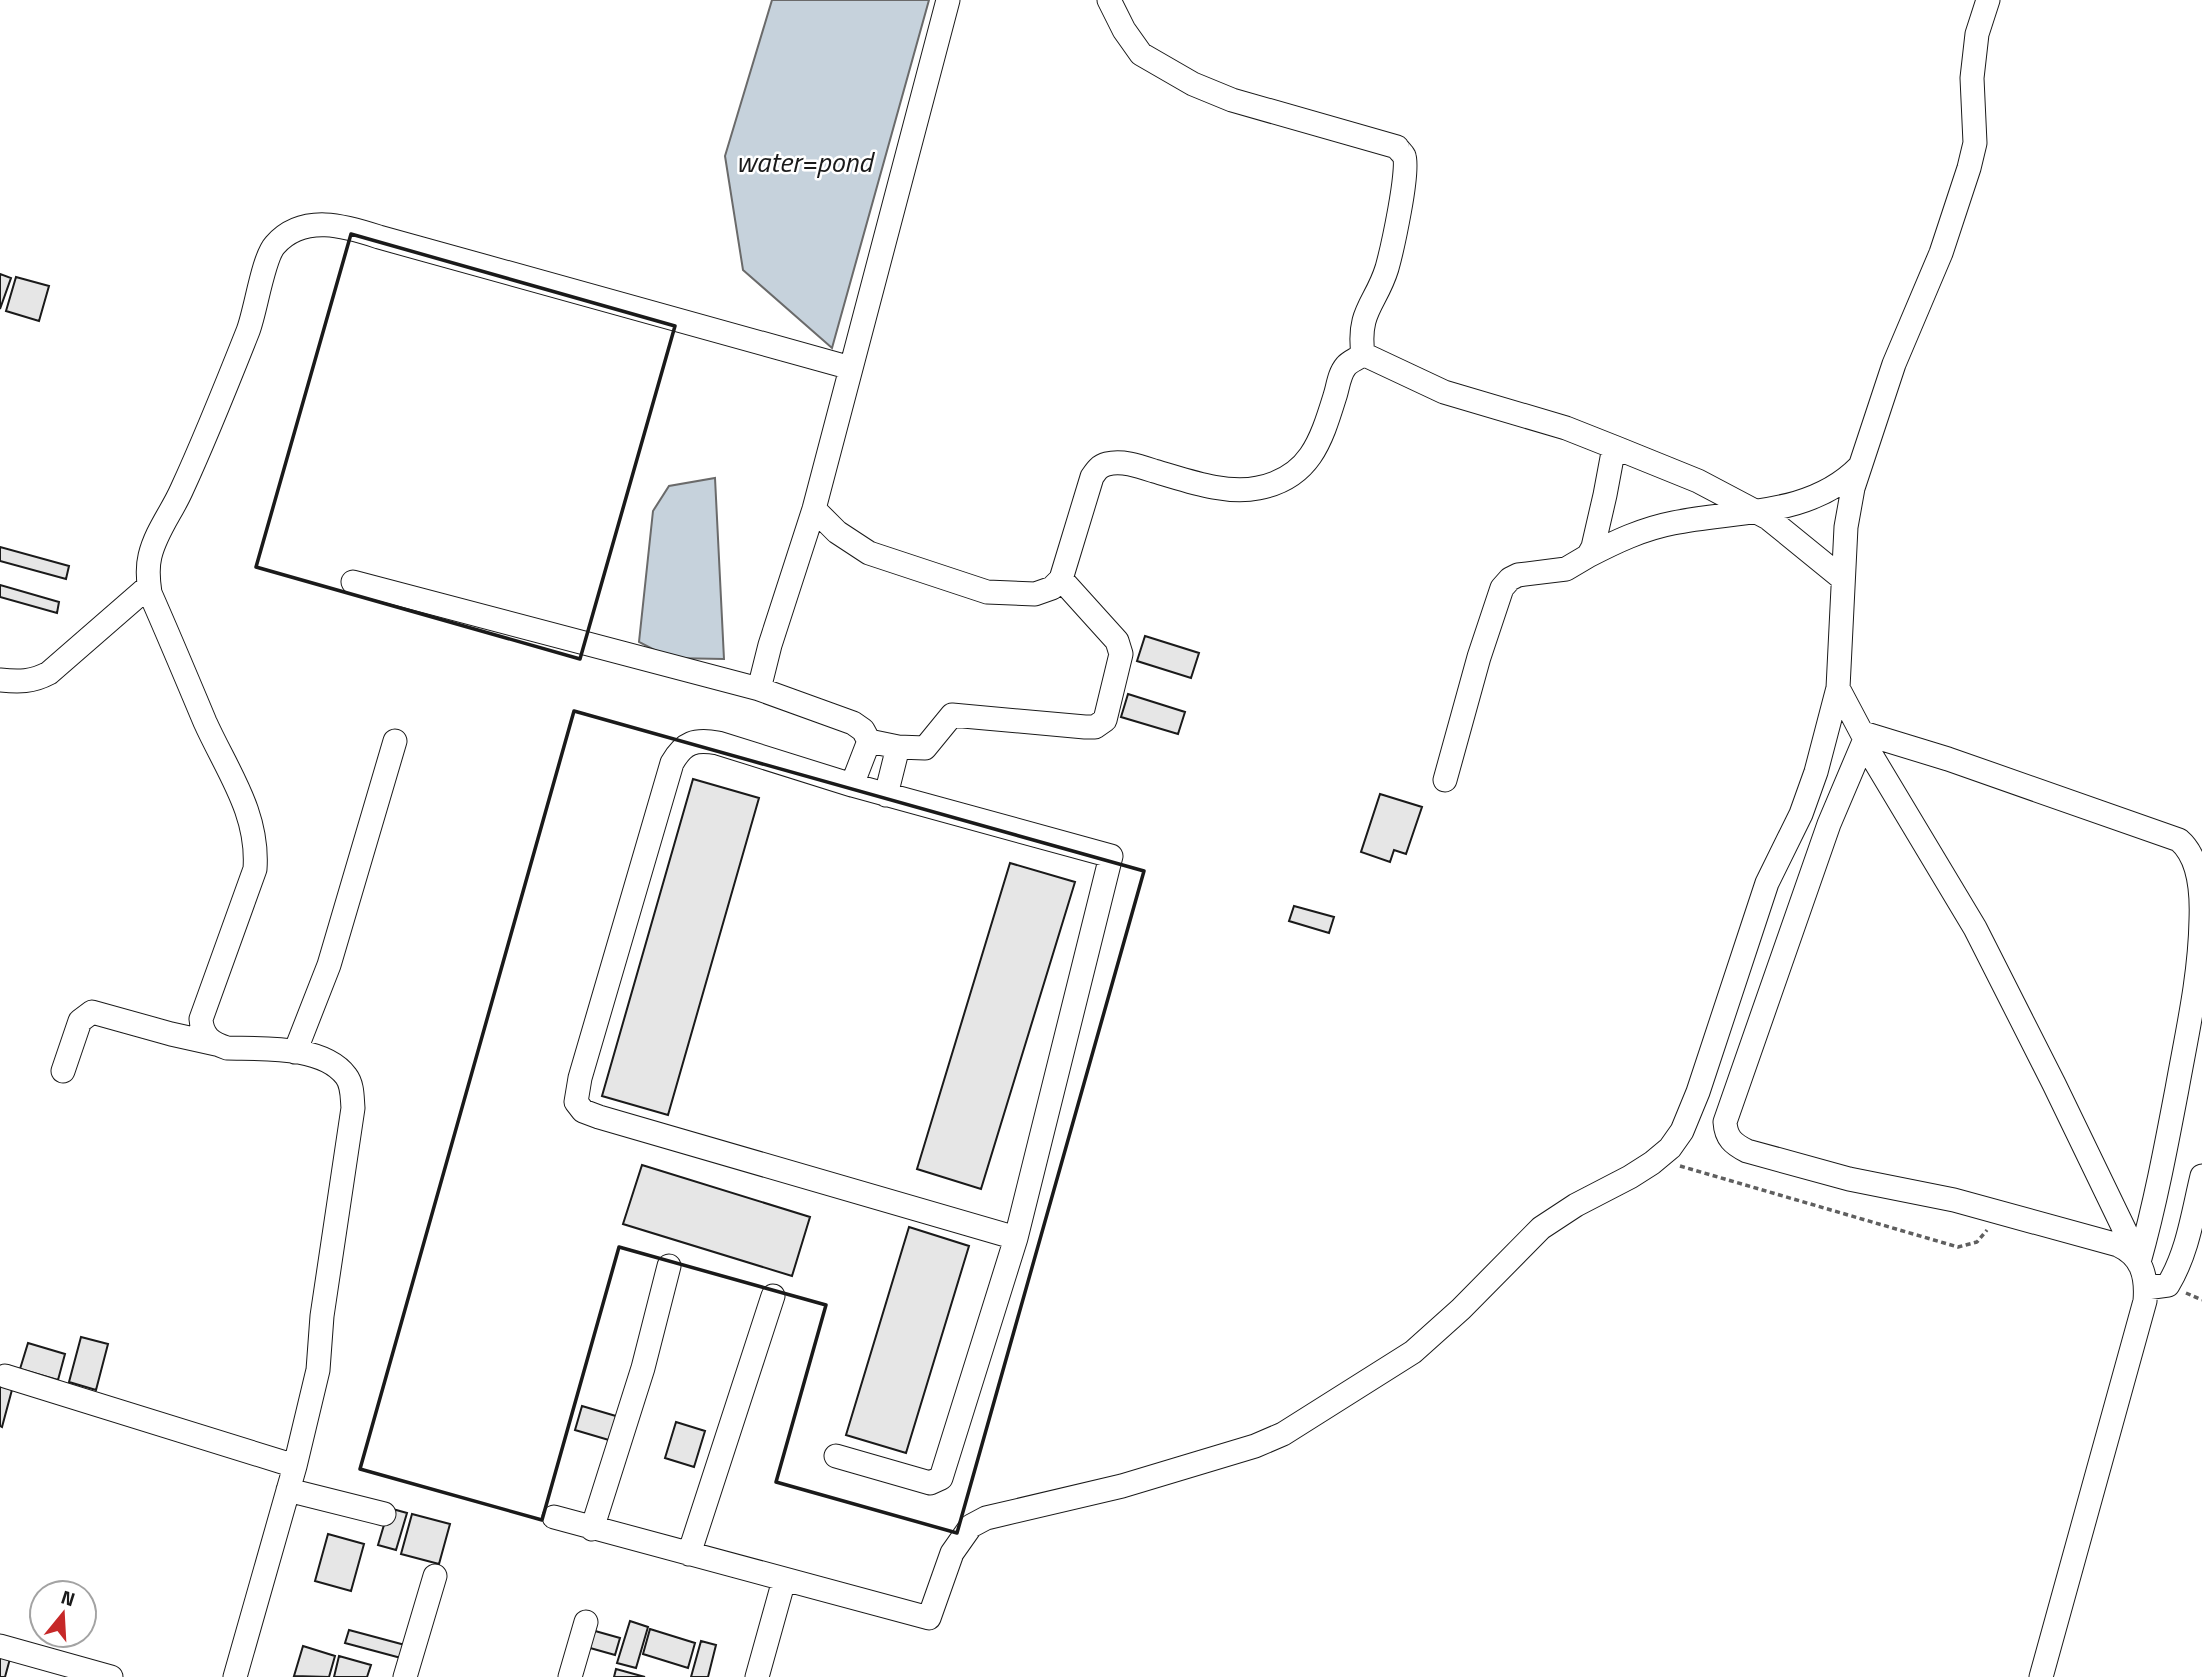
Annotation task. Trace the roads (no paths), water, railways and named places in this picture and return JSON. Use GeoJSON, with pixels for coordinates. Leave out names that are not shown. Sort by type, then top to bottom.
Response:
{"type":"FeatureCollection","features":[{"type":"Feature","properties":{"kind":"street"},"geometry":{"type":"LineString","coordinates":[[759,689],[770,645],[814,509],[948,0]]}},
{"type":"Feature","properties":{"kind":"street"},"geometry":{"type":"LineString","coordinates":[[1109,0],[1124,30],[1141,54],[1193,84],[1232,100],[1397,147],[1404,155],[1406,169],[1403,190],[1387,268],[1361,330],[1363,354]]}},
{"type":"Feature","properties":{"kind":"street"},"geometry":{"type":"LineString","coordinates":[[554,1517],[929,1618],[952,1553],[971,1526],[1005,1512],[1122,1486],[1255,1446],[1283,1434],[1413,1352],[1461,1309],[1541,1228],[1576,1205],[1630,1177],[1670,1148],[1682,1131],[1698,1091],[1767,884],[1801,814],[1816,772],[1838,688],[1846,527],[1853,488],[1894,364],[1941,253],[1966,178],[1975,143],[1972,78],[1978,34],[1988,0]]}},
{"type":"Feature","properties":{"kind":"street"},"geometry":{"type":"LineString","coordinates":[[216,1044],[205,1036],[201,1019],[255,869],[257,845],[245,805],[207,725],[149,586],[147,575],[150,555],[163,521],[180,494],[252,321],[273,246],[293,230],[308,225],[347,226],[851,368]]}},
{"type":"Feature","properties":{"kind":"street"},"geometry":{"type":"LineString","coordinates":[[814,509],[837,532],[869,554],[987,592],[1035,594],[1052,588],[1061,579],[1092,477],[1098,468],[1117,462],[1228,489],[1255,489],[1273,484],[1296,471],[1313,455],[1322,437],[1346,366],[1363,354]]}},
{"type":"Feature","properties":{"kind":"street"},"geometry":{"type":"LineString","coordinates":[[1363,354],[1444,391],[1566,428],[1698,481],[1768,518],[1843,579]]}},
{"type":"Feature","properties":{"kind":"street"},"geometry":{"type":"LineString","coordinates":[[1588,556],[1602,508],[1614,447]]}},
{"type":"Feature","properties":{"kind":"street"},"geometry":{"type":"LineString","coordinates":[[1445,780],[1479,657],[1502,588],[1510,579],[1518,575],[1566,569],[1630,535],[1673,523],[1756,512],[1797,503],[1827,492],[1860,466]]}},
{"type":"Feature","properties":{"kind":"street"},"geometry":{"type":"LineString","coordinates":[[353,582],[759,689],[853,723],[863,730],[869,741],[898,747],[925,748],[952,715],[1085,727],[1095,727],[1105,720],[1121,654],[1117,641],[1061,579]]}},
{"type":"Feature","properties":{"kind":"street"},"geometry":{"type":"LineString","coordinates":[[0,680],[37,680],[49,673],[149,586]]}},
{"type":"Feature","properties":{"kind":"street"},"geometry":{"type":"LineString","coordinates":[[1838,688],[1863,738],[1975,928],[2121,1222],[2133,1256],[2144,1272],[2144,1301],[2040,1677]]}},
{"type":"Feature","properties":{"kind":"street"},"geometry":{"type":"LineString","coordinates":[[1863,738],[1770,988],[1725,1122],[1726,1134],[1735,1145],[1747,1151],[1849,1179],[1954,1200],[2133,1256]]}},
{"type":"Feature","properties":{"kind":"street"},"geometry":{"type":"LineString","coordinates":[[1863,738],[1948,759],[2179,840],[2190,849],[2198,880],[2201,918],[2194,997],[2155,1203],[2133,1256]]}},
{"type":"Feature","properties":{"kind":"street"},"geometry":{"type":"LineString","coordinates":[[835,1456],[930,1483],[941,1478],[1016,1238],[1111,856],[886,795],[718,743],[701,740],[687,745],[672,763],[580,1078],[576,1102],[583,1111],[599,1117],[1016,1238]]}},
{"type":"Feature","properties":{"kind":"street"},"geometry":{"type":"LineString","coordinates":[[295,1052],[329,965],[395,741]]}},
{"type":"Feature","properties":{"kind":"street"},"geometry":{"type":"LineString","coordinates":[[852,785],[869,741]]}},
{"type":"Feature","properties":{"kind":"street"},"geometry":{"type":"LineString","coordinates":[[886,795],[898,747]]}},
{"type":"Feature","properties":{"kind":"street"},"geometry":{"type":"LineString","coordinates":[[64,1071],[80,1021],[92,1012],[227,1048],[306,1052],[328,1061],[347,1076],[352,1091],[352,1108],[322,1316],[318,1370],[295,1466],[235,1677]]}},
{"type":"Feature","properties":{"kind":"street"},"geometry":{"type":"LineString","coordinates":[[2146,1288],[2168,1285],[2175,1273],[2183,1256],[2202,1176]]}},
{"type":"Feature","properties":{"kind":"street"},"geometry":{"type":"LineString","coordinates":[[592,1529],[643,1368],[669,1266]]}},
{"type":"Feature","properties":{"kind":"street"},"geometry":{"type":"LineString","coordinates":[[689,1553],[772,1296]]}},
{"type":"Feature","properties":{"kind":"street"},"geometry":{"type":"LineString","coordinates":[[5,1376],[295,1466]]}},
{"type":"Feature","properties":{"kind":"street"},"geometry":{"type":"LineString","coordinates":[[288,1490],[384,1514]]}},
{"type":"Feature","properties":{"kind":"street"},"geometry":{"type":"LineString","coordinates":[[405,1677],[435,1576]]}},
{"type":"Feature","properties":{"kind":"street"},"geometry":{"type":"LineString","coordinates":[[757,1677],[784,1580]]}},
{"type":"Feature","properties":{"kind":"street"},"geometry":{"type":"LineString","coordinates":[[570,1677],[586,1622]]}},
{"type":"Feature","properties":{"kind":"street"},"geometry":{"type":"LineString","coordinates":[[0,1646],[85,1674],[111,1677]]}},
{"type":"Feature","properties":{"kind":"water","name":"water=pond"},"geometry":{"type":"Polygon","coordinates":[[[772,0],[929,0],[832,348],[743,270],[725,156],[772,0]]]}},
{"type":"Feature","properties":{"kind":"water"},"geometry":{"type":"Polygon","coordinates":[[[715,478],[724,659],[670,658],[639,642],[653,511],[669,486],[715,478]]]}}]}
